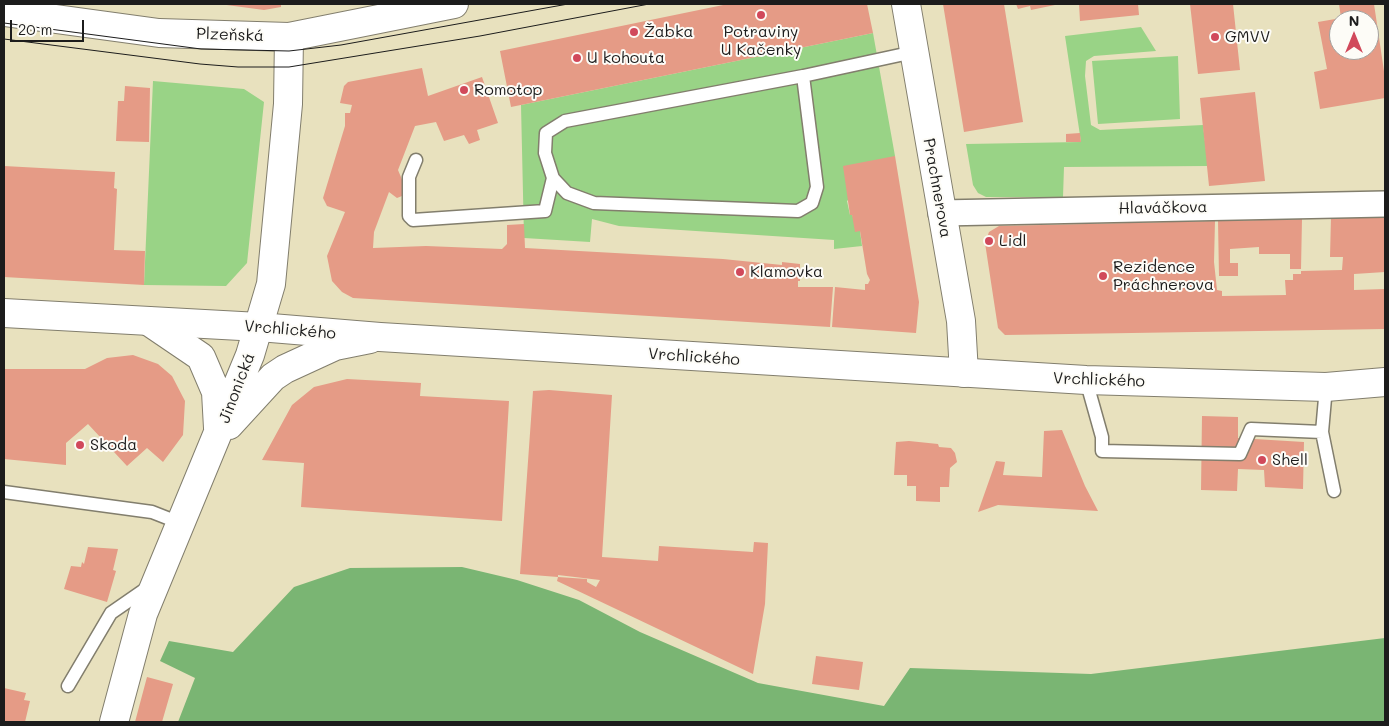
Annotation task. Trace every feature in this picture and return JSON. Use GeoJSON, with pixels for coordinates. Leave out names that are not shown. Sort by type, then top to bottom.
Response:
{"type":"FeatureCollection","features":[{"type":"Feature","properties":{"kind":"main road","name":"Plzeňská"},"geometry":{"type":"LineString","coordinates":[[4,12],[159,34],[289,37],[454,4]]}},
{"type":"Feature","properties":{"kind":"main road","name":"Prachnerova"},"geometry":{"type":"LineString","coordinates":[[906,4],[961,322],[964,373]]}},
{"type":"Feature","properties":{"kind":"main road","name":"Jinonická"},"geometry":{"type":"LineString","coordinates":[[114,722],[129,662],[154,584],[218,437],[259,327],[274,273],[289,89],[289,37]]}},
{"type":"Feature","properties":{"kind":"main road","name":"Vrchlického"},"geometry":{"type":"LineString","coordinates":[[4,313],[259,327],[380,337],[1086,380],[1326,387],[1385,382]]}},
{"type":"Feature","properties":{"kind":"main road"},"geometry":{"type":"LineString","coordinates":[[148,321],[200,357],[216,392],[218,437]]}},
{"type":"Feature","properties":{"kind":"main road"},"geometry":{"type":"LineString","coordinates":[[218,437],[273,377],[285,369],[335,346],[380,337]]}},
{"type":"Feature","properties":{"kind":"street","name":"Hlaváčkova"},"geometry":{"type":"LineString","coordinates":[[941,213],[1385,204]]}},
{"type":"Feature","properties":{"kind":"lane"},"geometry":{"type":"LineString","coordinates":[[803,76],[817,187],[812,203],[798,211],[594,203],[567,193],[553,178],[545,153],[546,133],[565,121],[803,76],[914,52]]}},
{"type":"Feature","properties":{"kind":"lane"},"geometry":{"type":"LineString","coordinates":[[416,160],[409,177],[409,216],[413,220],[545,211],[553,178]]}},
{"type":"Feature","properties":{"kind":"lane"},"geometry":{"type":"LineString","coordinates":[[1086,380],[1102,437],[1102,451],[1240,454],[1251,429],[1322,432]]}},
{"type":"Feature","properties":{"kind":"lane"},"geometry":{"type":"LineString","coordinates":[[1326,387],[1322,432],[1334,491]]}},
{"type":"Feature","properties":{"kind":"lane"},"geometry":{"type":"LineString","coordinates":[[4,492],[152,512],[180,523]]}},
{"type":"Feature","properties":{"kind":"lane"},"geometry":{"type":"LineString","coordinates":[[68,686],[111,613],[154,584]]}},
{"type":"Feature","properties":{"kind":"green space"},"geometry":{"type":"Polygon","coordinates":[[[1141,27],[1156,51],[1094,56],[1086,61],[1085,76],[1091,125],[1100,130],[1203,125],[1208,166],[1064,167],[1063,197],[986,197],[978,193],[973,185],[966,144],[1081,142],[1065,36],[1141,27]]]}},
{"type":"Feature","properties":{"kind":"green space"},"geometry":{"type":"Polygon","coordinates":[[[873,33],[895,156],[847,201],[850,215],[852,215],[860,231],[862,246],[834,249],[834,240],[619,226],[592,219],[590,242],[524,238],[521,105],[873,33]]]}},
{"type":"Feature","properties":{"kind":"green space"},"geometry":{"type":"Polygon","coordinates":[[[1178,56],[1180,119],[1098,124],[1092,61],[1178,56]]]}},
{"type":"Feature","properties":{"kind":"green space"},"geometry":{"type":"Polygon","coordinates":[[[153,81],[244,89],[264,102],[247,263],[226,286],[144,285],[153,81]]]}},
{"type":"Feature","properties":{"kind":"green space"},"geometry":{"type":"Polygon","coordinates":[[[462,567],[517,580],[579,600],[640,632],[758,683],[884,706],[910,668],[1091,674],[1385,638],[1385,722],[178,722],[195,678],[160,661],[169,641],[233,652],[294,587],[350,568],[462,567]]]}},
{"type":"Feature","properties":{"kind":"building"},"geometry":{"type":"Polygon","coordinates":[[[219,4],[281,4],[281,7],[264,10],[219,4]]]}},
{"type":"Feature","properties":{"kind":"building"},"geometry":{"type":"Polygon","coordinates":[[[728,4],[867,4],[873,33],[511,107],[500,51],[728,4]]]}},
{"type":"Feature","properties":{"kind":"building"},"geometry":{"type":"Polygon","coordinates":[[[943,4],[1004,4],[1023,122],[964,132],[943,4]]]}},
{"type":"Feature","properties":{"kind":"building"},"geometry":{"type":"Polygon","coordinates":[[[1016,4],[1055,5],[1031,10],[1030,6],[1018,9],[1016,4]]]}},
{"type":"Feature","properties":{"kind":"building"},"geometry":{"type":"Polygon","coordinates":[[[1079,4],[1138,4],[1139,15],[1080,21],[1079,4]]]}},
{"type":"Feature","properties":{"kind":"building","name":"GMVV"},"geometry":{"type":"Polygon","coordinates":[[[1190,4],[1233,4],[1240,70],[1198,74],[1190,4]]]}},
{"type":"Feature","properties":{"kind":"building"},"geometry":{"type":"Polygon","coordinates":[[[1339,4],[1374,4],[1375,10],[1340,10],[1339,4]]]}},
{"type":"Feature","properties":{"kind":"building"},"geometry":{"type":"Polygon","coordinates":[[[1329,20],[1329,60],[1379,60],[1379,38],[1385,78],[1385,98],[1320,109],[1314,72],[1327,69],[1318,22],[1329,20]]]}},
{"type":"Feature","properties":{"kind":"building"},"geometry":{"type":"Polygon","coordinates":[[[422,68],[428,96],[482,77],[498,123],[477,130],[480,140],[469,144],[464,135],[444,141],[436,122],[415,126],[398,170],[403,182],[402,196],[397,198],[389,192],[374,232],[373,248],[426,246],[502,249],[507,244],[507,225],[524,224],[525,248],[723,259],[782,265],[782,262],[800,264],[798,287],[833,287],[830,327],[353,298],[342,292],[332,281],[327,256],[345,212],[327,206],[323,198],[345,126],[345,113],[350,113],[352,105],[340,103],[344,86],[348,82],[422,68]]]}},
{"type":"Feature","properties":{"kind":"building"},"geometry":{"type":"Polygon","coordinates":[[[125,86],[150,88],[149,142],[116,141],[118,101],[124,101],[125,86]]]}},
{"type":"Feature","properties":{"kind":"building"},"geometry":{"type":"Polygon","coordinates":[[[1255,92],[1265,181],[1209,186],[1200,98],[1255,92]]]}},
{"type":"Feature","properties":{"kind":"building"},"geometry":{"type":"Polygon","coordinates":[[[1080,133],[1081,142],[1066,142],[1066,134],[1080,133]]]}},
{"type":"Feature","properties":{"kind":"building"},"geometry":{"type":"Polygon","coordinates":[[[895,156],[919,302],[916,333],[832,327],[835,287],[865,290],[865,284],[868,284],[870,280],[867,274],[860,231],[855,232],[852,215],[850,215],[843,166],[895,156]]]}},
{"type":"Feature","properties":{"kind":"building"},"geometry":{"type":"Polygon","coordinates":[[[4,166],[115,172],[114,188],[117,189],[114,250],[145,251],[144,285],[4,277],[4,166]]]}},
{"type":"Feature","properties":{"kind":"building","name":"Rezidence Práchnerova"},"geometry":{"type":"Polygon","coordinates":[[[1331,217],[1385,217],[1385,272],[1354,274],[1354,290],[1385,289],[1385,329],[1005,335],[998,328],[985,243],[989,232],[999,226],[1215,221],[1214,262],[1217,290],[1222,291],[1222,296],[1286,295],[1285,280],[1293,280],[1293,274],[1301,274],[1301,271],[1342,270],[1343,257],[1330,257],[1331,217]]]}},
{"type":"Feature","properties":{"kind":"building"},"geometry":{"type":"Polygon","coordinates":[[[1302,219],[1301,269],[1290,269],[1290,254],[1259,254],[1259,247],[1230,249],[1230,263],[1238,263],[1238,276],[1219,276],[1218,221],[1302,219]]]}},
{"type":"Feature","properties":{"kind":"building"},"geometry":{"type":"Polygon","coordinates":[[[133,355],[158,364],[172,376],[185,401],[183,435],[163,462],[147,448],[127,466],[88,424],[66,443],[66,465],[4,459],[4,369],[85,369],[107,358],[133,355]]]}},
{"type":"Feature","properties":{"kind":"building"},"geometry":{"type":"Polygon","coordinates":[[[347,379],[421,383],[420,396],[509,401],[502,521],[301,507],[304,463],[262,460],[292,405],[314,387],[347,379]]]}},
{"type":"Feature","properties":{"kind":"building"},"geometry":{"type":"Polygon","coordinates":[[[549,390],[612,395],[602,557],[658,561],[659,546],[753,552],[754,542],[768,543],[765,604],[753,674],[557,581],[558,577],[520,574],[533,391],[549,390]],[[558,575],[558,577],[587,579],[587,582],[596,587],[600,580],[558,575]]]}},
{"type":"Feature","properties":{"kind":"building"},"geometry":{"type":"Polygon","coordinates":[[[1202,416],[1238,417],[1238,438],[1304,442],[1303,489],[1265,487],[1264,470],[1238,469],[1237,491],[1201,490],[1202,416]]]}},
{"type":"Feature","properties":{"kind":"building"},"geometry":{"type":"Polygon","coordinates":[[[1062,430],[1085,486],[1098,511],[998,505],[978,512],[996,461],[1005,462],[1003,475],[1042,477],[1044,431],[1062,430]]]}},
{"type":"Feature","properties":{"kind":"building"},"geometry":{"type":"Polygon","coordinates":[[[909,441],[938,444],[939,447],[951,448],[955,453],[957,462],[950,468],[949,487],[940,487],[940,502],[916,501],[916,486],[907,486],[907,475],[894,475],[896,442],[909,441]]]}},
{"type":"Feature","properties":{"kind":"building"},"geometry":{"type":"Polygon","coordinates":[[[88,547],[118,549],[113,570],[116,571],[107,602],[64,589],[71,566],[81,567],[82,562],[84,564],[88,547]]]}},
{"type":"Feature","properties":{"kind":"building"},"geometry":{"type":"Polygon","coordinates":[[[816,656],[863,662],[859,690],[812,684],[816,656]]]}},
{"type":"Feature","properties":{"kind":"building"},"geometry":{"type":"Polygon","coordinates":[[[147,677],[173,684],[162,722],[135,722],[147,677]]]}},
{"type":"Feature","properties":{"kind":"building"},"geometry":{"type":"Polygon","coordinates":[[[4,688],[26,693],[24,700],[30,701],[25,722],[4,722],[4,688]]]}},
{"type":"Feature","properties":{"kind":"tram line"},"geometry":{"type":"LineString","coordinates":[[4,23],[201,49],[289,51],[341,45],[568,4]]}},
{"type":"Feature","properties":{"kind":"tram line"},"geometry":{"type":"LineString","coordinates":[[4,39],[200,64],[238,67],[289,67],[480,36],[649,4]]}},
{"type":"Feature","properties":{"kind":"place","name":"Potraviny U Kačenky"},"geometry":{"type":"Point","coordinates":[761,15]}},
{"type":"Feature","properties":{"kind":"place","name":"Žabka"},"geometry":{"type":"Point","coordinates":[634,32]}},
{"type":"Feature","properties":{"kind":"place","name":"GMVV"},"geometry":{"type":"Point","coordinates":[1215,37]}},
{"type":"Feature","properties":{"kind":"place","name":"U kohouta"},"geometry":{"type":"Point","coordinates":[577,58]}},
{"type":"Feature","properties":{"kind":"place","name":"Romotop"},"geometry":{"type":"Point","coordinates":[464,90]}},
{"type":"Feature","properties":{"kind":"place","name":"Lidl"},"geometry":{"type":"Point","coordinates":[989,241]}},
{"type":"Feature","properties":{"kind":"place","name":"Klamovka"},"geometry":{"type":"Point","coordinates":[740,272]}},
{"type":"Feature","properties":{"kind":"place","name":"Rezidence Práchnerova"},"geometry":{"type":"Point","coordinates":[1103,276]}},
{"type":"Feature","properties":{"kind":"place","name":"Skoda"},"geometry":{"type":"Point","coordinates":[80,445]}},
{"type":"Feature","properties":{"kind":"place","name":"Shell"},"geometry":{"type":"Point","coordinates":[1262,460]}}]}
